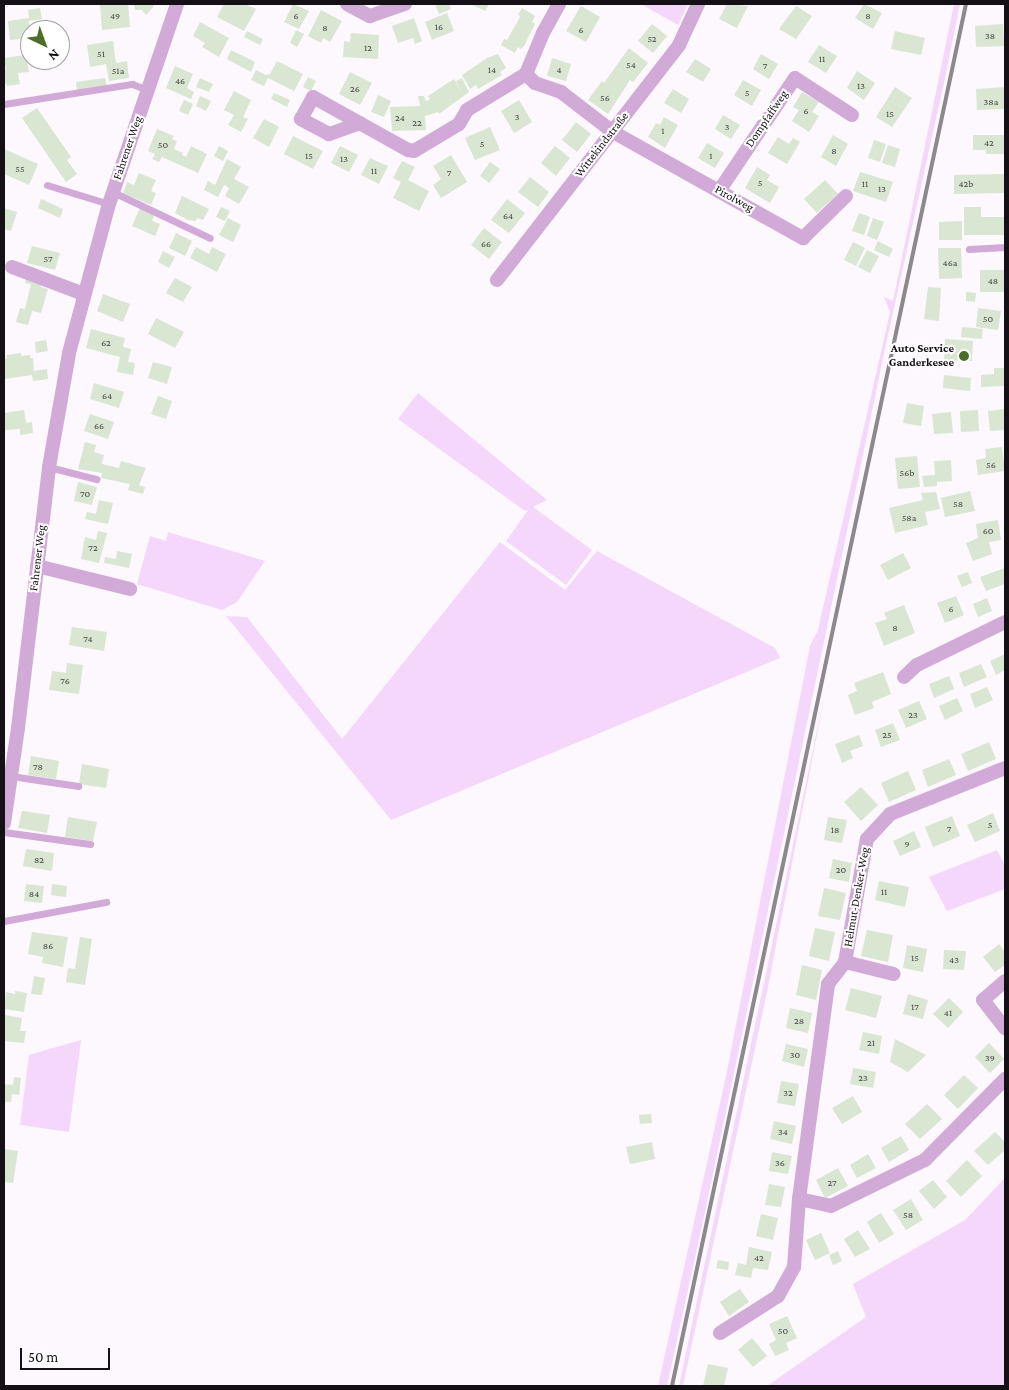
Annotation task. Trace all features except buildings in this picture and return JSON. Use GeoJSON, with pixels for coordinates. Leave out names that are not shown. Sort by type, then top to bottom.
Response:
{"type":"FeatureCollection","features":[{"type":"Feature","properties":{"kind":"street","name":"Fahrener Weg"},"geometry":{"type":"LineString","coordinates":[[4,823],[49,467],[69,353],[111,198],[177,4]]}},
{"type":"Feature","properties":{"kind":"street"},"geometry":{"type":"LineString","coordinates":[[347,4],[370,16],[405,4]]}},
{"type":"Feature","properties":{"kind":"street"},"geometry":{"type":"LineString","coordinates":[[360,123],[408,150],[414,151],[459,124],[467,110],[526,74],[542,32],[559,4]]}},
{"type":"Feature","properties":{"kind":"street","name":"Wittekindstraße"},"geometry":{"type":"LineString","coordinates":[[497,280],[679,45],[698,4]]}},
{"type":"Feature","properties":{"kind":"street","name":"Pirolweg"},"geometry":{"type":"LineString","coordinates":[[526,74],[535,83],[561,92],[612,132],[803,238],[846,196]]}},
{"type":"Feature","properties":{"kind":"street","name":"Dompfaffweg"},"geometry":{"type":"LineString","coordinates":[[719,191],[795,78],[852,115]]}},
{"type":"Feature","properties":{"kind":"street"},"geometry":{"type":"LineString","coordinates":[[12,267],[84,294]]}},
{"type":"Feature","properties":{"kind":"street"},"geometry":{"type":"LineString","coordinates":[[37,566],[130,589]]}},
{"type":"Feature","properties":{"kind":"street"},"geometry":{"type":"LineString","coordinates":[[904,677],[916,665],[1005,622]]}},
{"type":"Feature","properties":{"kind":"street","name":"Helmut-Denker-Weg"},"geometry":{"type":"LineString","coordinates":[[720,1333],[778,1296],[794,1267],[800,1199],[828,984],[845,962],[867,840],[890,814],[1005,768]]}},
{"type":"Feature","properties":{"kind":"street","name":"Helmut-Denker-Weg"},"geometry":{"type":"LineString","coordinates":[[845,962],[894,974]]}},
{"type":"Feature","properties":{"kind":"street"},"geometry":{"type":"LineString","coordinates":[[1005,981],[983,1000],[1005,1028]]}},
{"type":"Feature","properties":{"kind":"street"},"geometry":{"type":"LineString","coordinates":[[800,1199],[831,1206],[925,1160],[1005,1079]]}},
{"type":"Feature","properties":{"kind":"lane"},"geometry":{"type":"LineString","coordinates":[[4,104],[132,84],[149,90]]}},
{"type":"Feature","properties":{"kind":"lane"},"geometry":{"type":"LineString","coordinates":[[47,186],[111,198],[210,238]]}},
{"type":"Feature","properties":{"kind":"lane"},"geometry":{"type":"LineString","coordinates":[[969,249],[1005,247]]}},
{"type":"Feature","properties":{"kind":"lane"},"geometry":{"type":"LineString","coordinates":[[49,467],[96,479]]}},
{"type":"Feature","properties":{"kind":"lane"},"geometry":{"type":"LineString","coordinates":[[11,776],[78,786]]}},
{"type":"Feature","properties":{"kind":"lane"},"geometry":{"type":"LineString","coordinates":[[4,832],[90,844]]}},
{"type":"Feature","properties":{"kind":"lane"},"geometry":{"type":"LineString","coordinates":[[4,921],[106,902]]}},
{"type":"Feature","properties":{"kind":"shaded area"},"geometry":{"type":"Polygon","coordinates":[[[641,4],[688,4],[678,25],[641,4]]]}},
{"type":"Feature","properties":{"kind":"shaded area"},"geometry":{"type":"Polygon","coordinates":[[[954,4],[960,4],[944,83],[885,349],[705,1212],[667,1386],[658,1386],[726,1076],[810,646],[818,630],[890,312],[884,297],[893,301],[954,4]]]}},
{"type":"Feature","properties":{"kind":"shaded area"},"geometry":{"type":"Polygon","coordinates":[[[418,393],[547,500],[533,507],[592,550],[566,585],[506,541],[528,510],[525,511],[398,419],[418,393]]]}},
{"type":"Feature","properties":{"kind":"shaded area"},"geometry":{"type":"Polygon","coordinates":[[[168,532],[265,561],[237,602],[222,610],[137,584],[150,536],[166,541],[168,532]]]}},
{"type":"Feature","properties":{"kind":"shaded area"},"geometry":{"type":"Polygon","coordinates":[[[500,542],[565,590],[597,551],[775,648],[780,658],[391,820],[226,616],[247,617],[342,739],[500,542]]]}},
{"type":"Feature","properties":{"kind":"shaded area"},"geometry":{"type":"Polygon","coordinates":[[[826,688],[767,992],[683,1386],[679,1386],[826,688]]]}},
{"type":"Feature","properties":{"kind":"shaded area"},"geometry":{"type":"Polygon","coordinates":[[[997,850],[1005,865],[1005,889],[947,911],[929,877],[997,850]]]}},
{"type":"Feature","properties":{"kind":"shaded area"},"geometry":{"type":"Polygon","coordinates":[[[81,1040],[69,1132],[20,1125],[29,1055],[81,1040]]]}},
{"type":"Feature","properties":{"kind":"shaded area"},"geometry":{"type":"Polygon","coordinates":[[[1005,1178],[1005,1386],[767,1386],[866,1317],[853,1284],[965,1220],[1005,1178]]]}},
{"type":"Feature","properties":{"kind":"railway"},"geometry":{"type":"LineString","coordinates":[[672,1386],[966,4]]}},
{"type":"Feature","properties":{"kind":"place","name":"Auto Service Ganderkesee"},"geometry":{"type":"Point","coordinates":[964,356]}}]}
